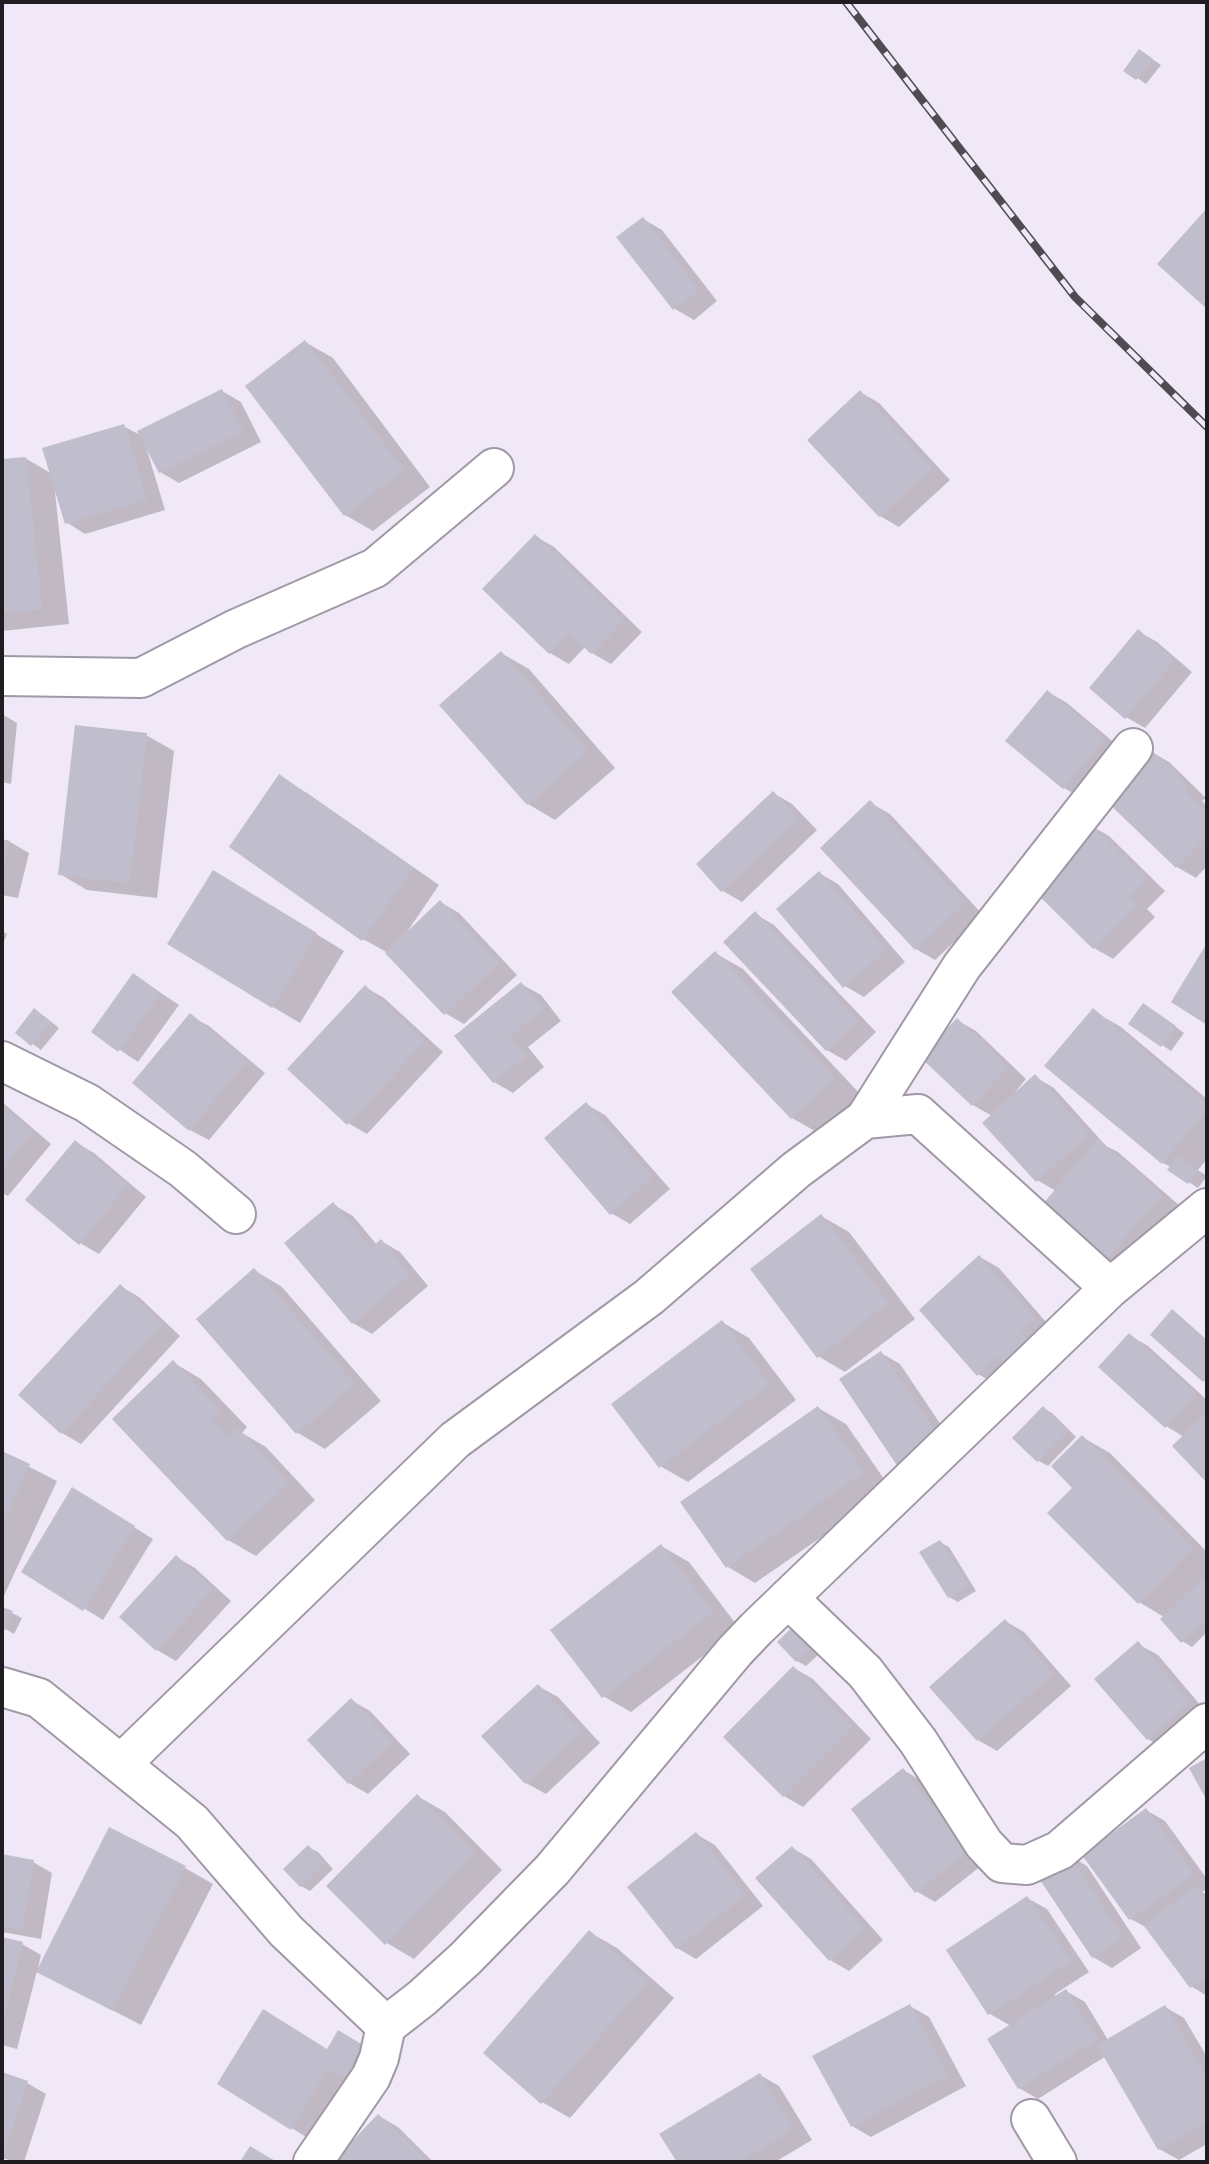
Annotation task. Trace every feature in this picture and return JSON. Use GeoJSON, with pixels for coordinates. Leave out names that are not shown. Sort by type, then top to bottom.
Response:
{"type":"FeatureCollection","features":[{"type":"Feature","properties":{"kind":"street"},"geometry":{"type":"LineString","coordinates":[[2,676],[141,678],[236,629],[375,569],[494,468]]}},
{"type":"Feature","properties":{"kind":"street"},"geometry":{"type":"LineString","coordinates":[[122,1763],[455,1440],[649,1297],[796,1170],[865,1119],[962,966],[1133,748]]}},
{"type":"Feature","properties":{"kind":"street"},"geometry":{"type":"LineString","coordinates":[[2,1061],[87,1103],[183,1170],[236,1214]]}},
{"type":"Feature","properties":{"kind":"street"},"geometry":{"type":"LineString","coordinates":[[865,1119],[918,1114],[1110,1288]]}},
{"type":"Feature","properties":{"kind":"street"},"geometry":{"type":"LineString","coordinates":[[313,2162],[371,2077],[386,2026],[465,1959],[552,1870],[735,1651],[1110,1288],[1207,1208]]}},
{"type":"Feature","properties":{"kind":"street"},"geometry":{"type":"LineString","coordinates":[[788,1598],[865,1672],[918,1741],[984,1844],[1002,1863],[1027,1865],[1060,1850],[1207,1723]]}},
{"type":"Feature","properties":{"kind":"street"},"geometry":{"type":"LineString","coordinates":[[2,1687],[39,1698],[192,1822],[286,1931],[386,2026]]}},
{"type":"Feature","properties":{"kind":"street"},"geometry":{"type":"LineString","coordinates":[[1031,2119],[1057,2162]]}},
{"type":"Feature","properties":{"kind":"building"},"geometry":{"type":"Polygon","coordinates":[[[1139,49],[1153,59],[1136,80],[1123,71],[1139,49]]]}},
{"type":"Feature","properties":{"kind":"building"},"geometry":{"type":"Polygon","coordinates":[[[1207,208],[1207,309],[1157,264],[1207,208]]]}},
{"type":"Feature","properties":{"kind":"building"},"geometry":{"type":"Polygon","coordinates":[[[643,217],[699,290],[673,310],[616,237],[643,217]]]}},
{"type":"Feature","properties":{"kind":"building"},"geometry":{"type":"Polygon","coordinates":[[[305,340],[404,470],[344,516],[245,386],[305,340]]]}},
{"type":"Feature","properties":{"kind":"building"},"geometry":{"type":"Polygon","coordinates":[[[222,389],[243,431],[159,473],[137,431],[222,389]]]}},
{"type":"Feature","properties":{"kind":"building"},"geometry":{"type":"Polygon","coordinates":[[[860,390],[932,468],[879,517],[807,440],[860,390]]]}},
{"type":"Feature","properties":{"kind":"building"},"geometry":{"type":"Polygon","coordinates":[[[124,424],[147,499],[65,524],[42,448],[124,424]]]}},
{"type":"Feature","properties":{"kind":"building"},"geometry":{"type":"Polygon","coordinates":[[[26,457],[42,609],[2,613],[2,459],[26,457]]]}},
{"type":"Feature","properties":{"kind":"building"},"geometry":{"type":"Polygon","coordinates":[[[535,534],[624,620],[591,654],[569,633],[549,654],[482,589],[535,534]]]}},
{"type":"Feature","properties":{"kind":"building"},"geometry":{"type":"Polygon","coordinates":[[[1138,629],[1174,660],[1125,719],[1089,688],[1138,629]]]}},
{"type":"Feature","properties":{"kind":"building"},"geometry":{"type":"Polygon","coordinates":[[[501,651],[588,751],[527,805],[439,705],[501,651]]]}},
{"type":"Feature","properties":{"kind":"building"},"geometry":{"type":"Polygon","coordinates":[[[1047,690],[1105,738],[1063,789],[1005,741],[1047,690]]]}},
{"type":"Feature","properties":{"kind":"building"},"geometry":{"type":"Polygon","coordinates":[[[75,725],[147,733],[130,883],[58,875],[75,725]]]}},
{"type":"Feature","properties":{"kind":"building"},"geometry":{"type":"Polygon","coordinates":[[[1150,749],[1188,786],[1184,790],[1207,812],[1207,836],[1176,868],[1103,798],[1150,749]]]}},
{"type":"Feature","properties":{"kind":"building"},"geometry":{"type":"Polygon","coordinates":[[[279,774],[413,868],[362,941],[229,847],[279,774]]]}},
{"type":"Feature","properties":{"kind":"building"},"geometry":{"type":"Polygon","coordinates":[[[773,791],[799,819],[721,892],[696,864],[773,791]]]}},
{"type":"Feature","properties":{"kind":"building"},"geometry":{"type":"Polygon","coordinates":[[[870,800],[965,903],[915,950],[820,848],[870,800]]]}},
{"type":"Feature","properties":{"kind":"building"},"geometry":{"type":"Polygon","coordinates":[[[1090,823],[1147,879],[1129,897],[1137,905],[1093,949],[1028,885],[1090,823]]]}},
{"type":"Feature","properties":{"kind":"building"},"geometry":{"type":"Polygon","coordinates":[[[2,839],[10,841],[3,872],[2,872],[2,839]]]}},
{"type":"Feature","properties":{"kind":"building"},"geometry":{"type":"Polygon","coordinates":[[[213,870],[317,933],[272,1008],[167,944],[213,870]]]}},
{"type":"Feature","properties":{"kind":"building"},"geometry":{"type":"Polygon","coordinates":[[[819,871],[887,950],[843,988],[776,909],[819,871]]]}},
{"type":"Feature","properties":{"kind":"building"},"geometry":{"type":"Polygon","coordinates":[[[440,900],[499,963],[444,1015],[385,953],[440,900]]]}},
{"type":"Feature","properties":{"kind":"building"},"geometry":{"type":"Polygon","coordinates":[[[755,911],[858,1021],[826,1051],[723,942],[755,911]]]}},
{"type":"Feature","properties":{"kind":"building"},"geometry":{"type":"Polygon","coordinates":[[[1207,943],[1207,1025],[1171,1002],[1207,943]]]}},
{"type":"Feature","properties":{"kind":"building"},"geometry":{"type":"Polygon","coordinates":[[[715,951],[835,1078],[791,1119],[671,992],[715,951]]]}},
{"type":"Feature","properties":{"kind":"building"},"geometry":{"type":"Polygon","coordinates":[[[133,973],[161,993],[118,1052],[91,1032],[133,973]]]}},
{"type":"Feature","properties":{"kind":"building"},"geometry":{"type":"Polygon","coordinates":[[[521,982],[543,1009],[510,1036],[526,1056],[493,1083],[454,1036],[521,982]]]}},
{"type":"Feature","properties":{"kind":"building"},"geometry":{"type":"Polygon","coordinates":[[[365,985],[425,1041],[347,1125],[287,1069],[365,985]]]}},
{"type":"Feature","properties":{"kind":"building"},"geometry":{"type":"Polygon","coordinates":[[[1143,1003],[1176,1026],[1161,1047],[1128,1024],[1143,1003]]]}},
{"type":"Feature","properties":{"kind":"building"},"geometry":{"type":"Polygon","coordinates":[[[34,1008],[51,1022],[31,1046],[15,1033],[34,1008]]]}},
{"type":"Feature","properties":{"kind":"building"},"geometry":{"type":"Polygon","coordinates":[[[1093,1008],[1207,1104],[1207,1109],[1162,1164],[1044,1066],[1093,1008]]]}},
{"type":"Feature","properties":{"kind":"building"},"geometry":{"type":"Polygon","coordinates":[[[190,1013],[247,1061],[189,1131],[132,1083],[190,1013]]]}},
{"type":"Feature","properties":{"kind":"building"},"geometry":{"type":"Polygon","coordinates":[[[957,1018],[1008,1067],[972,1106],[920,1057],[957,1018]]]}},
{"type":"Feature","properties":{"kind":"building"},"geometry":{"type":"Polygon","coordinates":[[[1035,1074],[1089,1134],[1036,1182],[982,1123],[1035,1074]]]}},
{"type":"Feature","properties":{"kind":"building"},"geometry":{"type":"Polygon","coordinates":[[[586,1102],[652,1177],[610,1215],[544,1138],[586,1102]]]}},
{"type":"Feature","properties":{"kind":"building"},"geometry":{"type":"Polygon","coordinates":[[[2,1106],[33,1132],[2,1170],[2,1106]]]}},
{"type":"Feature","properties":{"kind":"building"},"geometry":{"type":"Polygon","coordinates":[[[1098,1139],[1162,1194],[1106,1260],[1042,1205],[1098,1139]]]}},
{"type":"Feature","properties":{"kind":"building"},"geometry":{"type":"Polygon","coordinates":[[[75,1140],[128,1185],[79,1245],[25,1200],[75,1140]]]}},
{"type":"Feature","properties":{"kind":"building"},"geometry":{"type":"Polygon","coordinates":[[[1177,1156],[1198,1169],[1188,1184],[1167,1170],[1177,1156]]]}},
{"type":"Feature","properties":{"kind":"building"},"geometry":{"type":"Polygon","coordinates":[[[333,1202],[371,1248],[381,1239],[410,1275],[352,1324],[284,1243],[333,1202]]]}},
{"type":"Feature","properties":{"kind":"building"},"geometry":{"type":"Polygon","coordinates":[[[821,1214],[888,1303],[817,1358],[750,1269],[821,1214]]]}},
{"type":"Feature","properties":{"kind":"building"},"geometry":{"type":"Polygon","coordinates":[[[979,1255],[1035,1318],[1020,1333],[1031,1346],[1008,1367],[998,1356],[977,1376],[919,1310],[979,1255]]]}},
{"type":"Feature","properties":{"kind":"building"},"geometry":{"type":"Polygon","coordinates":[[[254,1268],[355,1384],[296,1434],[196,1319],[254,1268]]]}},
{"type":"Feature","properties":{"kind":"building"},"geometry":{"type":"Polygon","coordinates":[[[120,1284],[162,1324],[61,1434],[18,1395],[120,1284]]]}},
{"type":"Feature","properties":{"kind":"building"},"geometry":{"type":"Polygon","coordinates":[[[1172,1309],[1207,1341],[1207,1378],[1203,1382],[1150,1335],[1172,1309]]]}},
{"type":"Feature","properties":{"kind":"building"},"geometry":{"type":"Polygon","coordinates":[[[722,1320],[769,1384],[659,1468],[611,1404],[722,1320]]]}},
{"type":"Feature","properties":{"kind":"building"},"geometry":{"type":"Polygon","coordinates":[[[1129,1333],[1196,1393],[1165,1428],[1098,1367],[1129,1333]]]}},
{"type":"Feature","properties":{"kind":"building"},"geometry":{"type":"Polygon","coordinates":[[[881,1351],[940,1438],[898,1467],[839,1379],[881,1351]]]}},
{"type":"Feature","properties":{"kind":"building"},"geometry":{"type":"Polygon","coordinates":[[[173,1360],[221,1411],[211,1419],[228,1437],[238,1428],[289,1483],[227,1541],[112,1419],[173,1360]]]}},
{"type":"Feature","properties":{"kind":"building"},"geometry":{"type":"Polygon","coordinates":[[[818,1406],[864,1472],[726,1568],[680,1502],[818,1406]]]}},
{"type":"Feature","properties":{"kind":"building"},"geometry":{"type":"Polygon","coordinates":[[[1043,1406],[1068,1431],[1037,1462],[1012,1438],[1043,1406]]]}},
{"type":"Feature","properties":{"kind":"building"},"geometry":{"type":"Polygon","coordinates":[[[1207,1412],[1207,1483],[1172,1446],[1207,1412]]]}},
{"type":"Feature","properties":{"kind":"building"},"geometry":{"type":"Polygon","coordinates":[[[1082,1435],[1193,1548],[1138,1604],[1047,1513],[1072,1488],[1051,1466],[1082,1435]]]}},
{"type":"Feature","properties":{"kind":"building"},"geometry":{"type":"Polygon","coordinates":[[[2,1451],[30,1464],[2,1525],[2,1451]]]}},
{"type":"Feature","properties":{"kind":"building"},"geometry":{"type":"Polygon","coordinates":[[[72,1487],[135,1526],[83,1611],[21,1572],[72,1487]]]}},
{"type":"Feature","properties":{"kind":"building"},"geometry":{"type":"Polygon","coordinates":[[[940,1540],[968,1586],[948,1598],[919,1552],[940,1540]]]}},
{"type":"Feature","properties":{"kind":"building"},"geometry":{"type":"Polygon","coordinates":[[[661,1544],[713,1612],[602,1698],[550,1630],[661,1544]]]}},
{"type":"Feature","properties":{"kind":"building"},"geometry":{"type":"Polygon","coordinates":[[[176,1555],[213,1589],[156,1651],[119,1617],[176,1555]]]}},
{"type":"Feature","properties":{"kind":"building"},"geometry":{"type":"Polygon","coordinates":[[[1207,1575],[1207,1619],[1181,1643],[1160,1619],[1207,1575]]]}},
{"type":"Feature","properties":{"kind":"building"},"geometry":{"type":"Polygon","coordinates":[[[2,1607],[13,1611],[4,1631],[2,1629],[2,1607]]]}},
{"type":"Feature","properties":{"kind":"building"},"geometry":{"type":"Polygon","coordinates":[[[801,1619],[820,1640],[796,1662],[777,1642],[801,1619]]]}},
{"type":"Feature","properties":{"kind":"building"},"geometry":{"type":"Polygon","coordinates":[[[1005,1619],[1053,1674],[977,1741],[929,1687],[1005,1619]]]}},
{"type":"Feature","properties":{"kind":"building"},"geometry":{"type":"Polygon","coordinates":[[[1138,1641],[1190,1702],[1147,1740],[1094,1679],[1138,1641]]]}},
{"type":"Feature","properties":{"kind":"building"},"geometry":{"type":"Polygon","coordinates":[[[793,1666],[853,1727],[783,1797],[723,1737],[793,1666]]]}},
{"type":"Feature","properties":{"kind":"building"},"geometry":{"type":"Polygon","coordinates":[[[538,1684],[582,1732],[525,1784],[481,1736],[538,1684]]]}},
{"type":"Feature","properties":{"kind":"building"},"geometry":{"type":"Polygon","coordinates":[[[351,1698],[392,1742],[348,1784],[307,1740],[351,1698]]]}},
{"type":"Feature","properties":{"kind":"building"},"geometry":{"type":"Polygon","coordinates":[[[1207,1758],[1207,1801],[1189,1768],[1207,1758]]]}},
{"type":"Feature","properties":{"kind":"building"},"geometry":{"type":"Polygon","coordinates":[[[903,1768],[967,1851],[915,1893],[851,1809],[903,1768]]]}},
{"type":"Feature","properties":{"kind":"building"},"geometry":{"type":"Polygon","coordinates":[[[417,1794],[475,1853],[385,1945],[326,1886],[417,1794]]]}},
{"type":"Feature","properties":{"kind":"building"},"geometry":{"type":"Polygon","coordinates":[[[1146,1808],[1194,1874],[1129,1920],[1082,1855],[1146,1808]]]}},
{"type":"Feature","properties":{"kind":"building"},"geometry":{"type":"Polygon","coordinates":[[[109,1827],[186,1866],[113,2011],[36,1972],[109,1827]]]}},
{"type":"Feature","properties":{"kind":"building"},"geometry":{"type":"Polygon","coordinates":[[[696,1832],[745,1895],[676,1949],[627,1887],[696,1832]]]}},
{"type":"Feature","properties":{"kind":"building"},"geometry":{"type":"Polygon","coordinates":[[[308,1845],[325,1863],[300,1887],[283,1869],[308,1845]]]}},
{"type":"Feature","properties":{"kind":"building"},"geometry":{"type":"Polygon","coordinates":[[[792,1846],[865,1928],[829,1961],[755,1878],[792,1846]]]}},
{"type":"Feature","properties":{"kind":"building"},"geometry":{"type":"Polygon","coordinates":[[[1068,1853],[1123,1937],[1092,1958],[1036,1874],[1068,1853]]]}},
{"type":"Feature","properties":{"kind":"building"},"geometry":{"type":"Polygon","coordinates":[[[2,1854],[34,1860],[22,1930],[2,1926],[2,1854]]]}},
{"type":"Feature","properties":{"kind":"building"},"geometry":{"type":"Polygon","coordinates":[[[1195,1886],[1207,1902],[1207,1975],[1190,1988],[1144,1926],[1195,1886]]]}},
{"type":"Feature","properties":{"kind":"building"},"geometry":{"type":"Polygon","coordinates":[[[1027,1896],[1071,1961],[988,2015],[946,1950],[1027,1896]]]}},
{"type":"Feature","properties":{"kind":"building"},"geometry":{"type":"Polygon","coordinates":[[[589,1930],[648,1981],[541,2104],[483,2053],[589,1930]]]}},
{"type":"Feature","properties":{"kind":"building"},"geometry":{"type":"Polygon","coordinates":[[[2,1937],[23,1942],[3,2020],[2,2020],[2,1937]]]}},
{"type":"Feature","properties":{"kind":"building"},"geometry":{"type":"Polygon","coordinates":[[[1066,1989],[1097,2039],[1018,2089],[987,2039],[1066,1989]]]}},
{"type":"Feature","properties":{"kind":"building"},"geometry":{"type":"Polygon","coordinates":[[[910,2004],[948,2075],[851,2127],[812,2056],[910,2004]]]}},
{"type":"Feature","properties":{"kind":"building"},"geometry":{"type":"Polygon","coordinates":[[[1165,2005],[1207,2077],[1207,2122],[1158,2150],[1097,2045],[1165,2005]]]}},
{"type":"Feature","properties":{"kind":"building"},"geometry":{"type":"Polygon","coordinates":[[[263,2009],[327,2049],[338,2030],[363,2045],[343,2078],[328,2069],[291,2130],[217,2084],[263,2009]]]}},
{"type":"Feature","properties":{"kind":"building"},"geometry":{"type":"Polygon","coordinates":[[[2,2072],[28,2081],[4,2155],[2,2154],[2,2072]]]}},
{"type":"Feature","properties":{"kind":"building"},"geometry":{"type":"Polygon","coordinates":[[[760,2073],[794,2129],[739,2162],[677,2162],[659,2134],[760,2073]]]}},
{"type":"Feature","properties":{"kind":"building"},"geometry":{"type":"Polygon","coordinates":[[[378,2114],[428,2162],[332,2162],[378,2114]]]}},
{"type":"Feature","properties":{"kind":"building"},"geometry":{"type":"Polygon","coordinates":[[[250,2146],[277,2162],[240,2162],[250,2146]]]}},
{"type":"Feature","properties":{"kind":"railway"},"geometry":{"type":"LineString","coordinates":[[846,2],[1075,297],[1207,427]]}}]}
